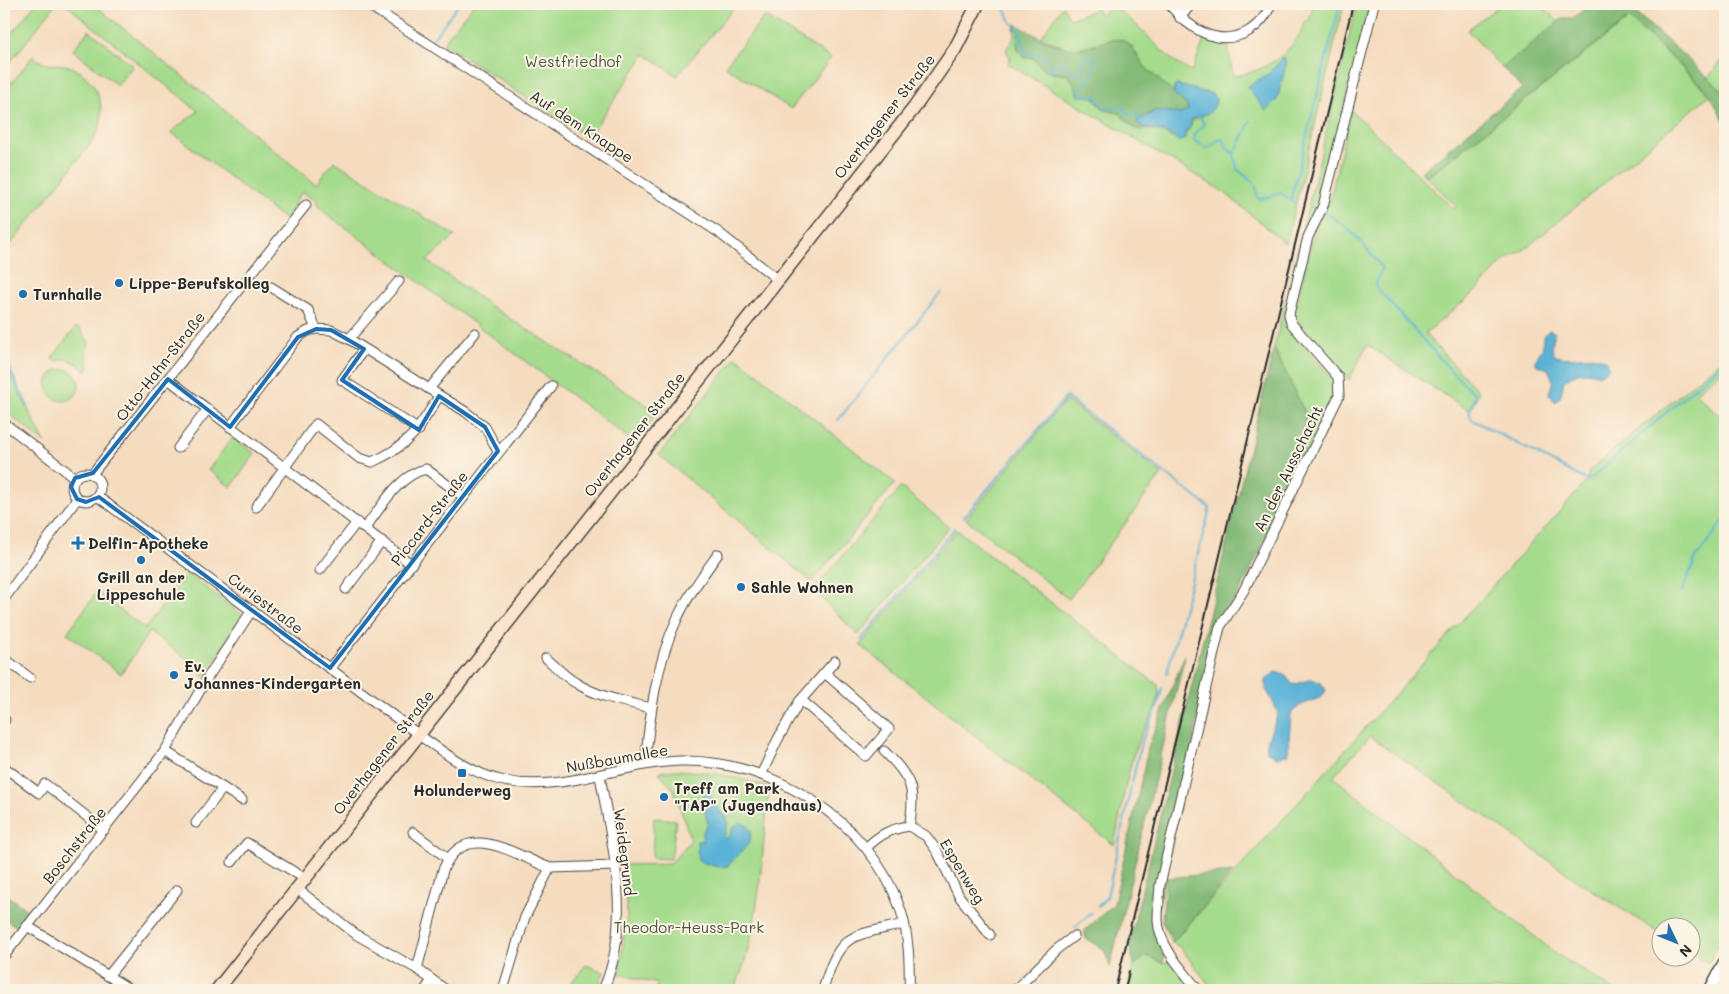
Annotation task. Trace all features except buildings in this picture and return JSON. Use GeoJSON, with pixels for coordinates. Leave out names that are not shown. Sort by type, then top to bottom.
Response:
{"type":"FeatureCollection","features":[{"type":"Feature","properties":{"kind":"main road","name":"Overhagener Straße"},"geometry":{"type":"LineString","coordinates":[[217,990],[940,73],[978,4]]}},
{"type":"Feature","properties":{"kind":"street","name":"Auf dem Knappe"},"geometry":{"type":"LineString","coordinates":[[367,4],[710,227],[777,279]]}},
{"type":"Feature","properties":{"kind":"street"},"geometry":{"type":"LineString","coordinates":[[1169,4],[1180,18],[1204,34],[1230,38],[1252,29],[1265,16],[1271,4]]}},
{"type":"Feature","properties":{"kind":"street"},"geometry":{"type":"LineString","coordinates":[[1180,18],[1191,4]]}},
{"type":"Feature","properties":{"kind":"street","name":"An der Ausschacht"},"geometry":{"type":"LineString","coordinates":[[1198,990],[1171,955],[1158,922],[1160,885],[1220,627],[1244,590],[1339,396],[1338,378],[1291,323],[1289,314],[1308,237],[1321,210],[1374,4]]}},
{"type":"Feature","properties":{"kind":"street","name":"Otto-Hahn-Straße"},"geometry":{"type":"LineString","coordinates":[[92,474],[306,205]]}},
{"type":"Feature","properties":{"kind":"street"},"geometry":{"type":"LineString","coordinates":[[349,338],[399,281]]}},
{"type":"Feature","properties":{"kind":"street"},"geometry":{"type":"LineString","coordinates":[[272,287],[308,310],[316,329]]}},
{"type":"Feature","properties":{"kind":"street"},"geometry":{"type":"LineString","coordinates":[[230,427],[298,337],[316,329],[331,330],[349,338],[485,427],[498,451]]}},
{"type":"Feature","properties":{"kind":"street"},"geometry":{"type":"LineString","coordinates":[[429,390],[475,333]]}},
{"type":"Feature","properties":{"kind":"street"},"geometry":{"type":"LineString","coordinates":[[364,348],[342,380],[419,430]]}},
{"type":"Feature","properties":{"kind":"street"},"geometry":{"type":"LineString","coordinates":[[168,379],[411,564]]}},
{"type":"Feature","properties":{"kind":"street","name":"Piccard-Straße"},"geometry":{"type":"LineString","coordinates":[[330,668],[498,451],[551,386]]}},
{"type":"Feature","properties":{"kind":"street"},"geometry":{"type":"LineString","coordinates":[[256,507],[316,424],[359,458],[372,462],[386,456],[419,430],[439,396]]}},
{"type":"Feature","properties":{"kind":"street"},"geometry":{"type":"LineString","coordinates":[[178,448],[207,410]]}},
{"type":"Feature","properties":{"kind":"street"},"geometry":{"type":"LineString","coordinates":[[4,423],[75,478]]}},
{"type":"Feature","properties":{"kind":"street"},"geometry":{"type":"LineString","coordinates":[[365,528],[393,492],[418,471],[426,469],[464,497]]}},
{"type":"Feature","properties":{"kind":"street"},"geometry":{"type":"LineString","coordinates":[[84,473],[92,474],[100,484],[97,496],[86,502],[77,499],[71,487],[75,478],[84,473]]}},
{"type":"Feature","properties":{"kind":"street","name":"Curiestraße"},"geometry":{"type":"LineString","coordinates":[[97,496],[418,734]]}},
{"type":"Feature","properties":{"kind":"street"},"geometry":{"type":"LineString","coordinates":[[4,599],[77,499]]}},
{"type":"Feature","properties":{"kind":"street"},"geometry":{"type":"LineString","coordinates":[[320,570],[357,522]]}},
{"type":"Feature","properties":{"kind":"street"},"geometry":{"type":"LineString","coordinates":[[346,589],[382,541]]}},
{"type":"Feature","properties":{"kind":"street"},"geometry":{"type":"LineString","coordinates":[[645,764],[651,708],[676,619],[718,554]]}},
{"type":"Feature","properties":{"kind":"street","name":"Boschstraße"},"geometry":{"type":"LineString","coordinates":[[4,956],[165,751],[206,680],[252,610]]}},
{"type":"Feature","properties":{"kind":"street"},"geometry":{"type":"LineString","coordinates":[[4,658],[30,678]]}},
{"type":"Feature","properties":{"kind":"street"},"geometry":{"type":"LineString","coordinates":[[546,658],[574,682],[586,689],[651,708]]}},
{"type":"Feature","properties":{"kind":"street"},"geometry":{"type":"LineString","coordinates":[[761,775],[778,739],[801,700],[835,661]]}},
{"type":"Feature","properties":{"kind":"street"},"geometry":{"type":"LineString","coordinates":[[801,700],[866,756],[889,729],[825,673]]}},
{"type":"Feature","properties":{"kind":"street","name":"Nußbaumallee"},"geometry":{"type":"LineString","coordinates":[[418,734],[466,766],[504,781],[549,784],[600,776],[645,764],[694,762],[726,766],[761,775],[812,800],[846,827],[866,848],[897,901],[909,949],[909,990]]}},
{"type":"Feature","properties":{"kind":"street"},"geometry":{"type":"LineString","coordinates":[[165,751],[242,800]]}},
{"type":"Feature","properties":{"kind":"street"},"geometry":{"type":"LineString","coordinates":[[866,848],[892,828],[909,826],[913,806],[911,785],[902,768],[884,752]]}},
{"type":"Feature","properties":{"kind":"street"},"geometry":{"type":"LineString","coordinates":[[4,766],[39,793],[45,784],[104,830]]}},
{"type":"Feature","properties":{"kind":"street","name":"Weidegrund"},"geometry":{"type":"LineString","coordinates":[[600,776],[616,866],[617,936],[611,969],[603,990]]}},
{"type":"Feature","properties":{"kind":"street"},"geometry":{"type":"LineString","coordinates":[[196,823],[222,788]]}},
{"type":"Feature","properties":{"kind":"street","name":"Espenweg"},"geometry":{"type":"LineString","coordinates":[[909,826],[926,836],[959,896],[990,935]]}},
{"type":"Feature","properties":{"kind":"street"},"geometry":{"type":"LineString","coordinates":[[413,832],[447,858]]}},
{"type":"Feature","properties":{"kind":"street"},"geometry":{"type":"LineString","coordinates":[[232,862],[247,843],[300,883],[357,935],[417,969],[446,990]]}},
{"type":"Feature","properties":{"kind":"street"},"geometry":{"type":"LineString","coordinates":[[417,969],[447,858],[460,847],[474,843],[491,844],[550,868],[616,866]]}},
{"type":"Feature","properties":{"kind":"street"},"geometry":{"type":"LineString","coordinates":[[503,990],[525,918],[550,868]]}},
{"type":"Feature","properties":{"kind":"street"},"geometry":{"type":"LineString","coordinates":[[108,976],[177,890]]}},
{"type":"Feature","properties":{"kind":"street"},"geometry":{"type":"LineString","coordinates":[[823,990],[831,962],[842,945],[855,936],[904,924]]}},
{"type":"Feature","properties":{"kind":"street"},"geometry":{"type":"LineString","coordinates":[[27,926],[131,990]]}},
{"type":"Feature","properties":{"kind":"street"},"geometry":{"type":"LineString","coordinates":[[1015,990],[1074,936]]}},
{"type":"Feature","properties":{"kind":"street"},"geometry":{"type":"LineString","coordinates":[[1710,990],[1725,962]]}},
{"type":"Feature","properties":{"kind":"street"},"geometry":{"type":"LineString","coordinates":[[425,990],[432,980]]}},
{"type":"Feature","properties":{"kind":"highlighted area"},"geometry":{"type":"Polygon","coordinates":[[[316,329],[331,330],[364,349],[342,380],[419,430],[439,396],[485,427],[498,451],[330,668],[99,497],[86,502],[77,499],[71,487],[75,478],[93,473],[168,379],[230,427],[298,337],[316,329]]]}},
{"type":"Feature","properties":{"kind":"green space"},"geometry":{"type":"Polygon","coordinates":[[[35,4],[56,4],[4,70],[4,43],[35,4]]]}},
{"type":"Feature","properties":{"kind":"green space"},"geometry":{"type":"Polygon","coordinates":[[[65,4],[93,4],[316,184],[334,161],[455,236],[427,261],[498,311],[658,412],[634,442],[319,208],[316,201],[302,192],[288,220],[284,219],[171,132],[198,111],[65,4]]]}},
{"type":"Feature","properties":{"kind":"green space","name":"Westfriedhof"},"geometry":{"type":"Polygon","coordinates":[[[474,4],[737,4],[677,76],[645,54],[588,138],[443,43],[474,4]]]}},
{"type":"Feature","properties":{"kind":"green space"},"geometry":{"type":"Polygon","coordinates":[[[1314,4],[1344,4],[1286,244],[1224,192],[1008,64],[1010,58],[1006,50],[1014,38],[1014,28],[1018,31],[1025,58],[1033,58],[1051,73],[1067,75],[1081,92],[1094,97],[1099,105],[1119,113],[1131,126],[1141,130],[1157,130],[1172,138],[1185,135],[1191,126],[1192,120],[1201,118],[1195,90],[1177,85],[1174,87],[1174,94],[1145,67],[1131,46],[1098,43],[1071,50],[1041,37],[1063,6],[1070,19],[1097,9],[1100,15],[1108,10],[1106,6],[1108,5],[1131,20],[1169,57],[1192,72],[1205,38],[1227,41],[1233,76],[1245,74],[1268,65],[1287,51],[1295,42],[1306,20],[1309,21],[1314,4]]]}},
{"type":"Feature","properties":{"kind":"green space"},"geometry":{"type":"Polygon","coordinates":[[[1357,4],[1370,4],[1319,205],[1306,237],[1285,325],[1334,380],[1331,399],[1312,442],[1304,411],[1274,348],[1357,4]]]}},
{"type":"Feature","properties":{"kind":"green space"},"geometry":{"type":"Polygon","coordinates":[[[1502,4],[1541,4],[1559,22],[1502,68],[1467,30],[1502,4]]]}},
{"type":"Feature","properties":{"kind":"green space"},"geometry":{"type":"Polygon","coordinates":[[[1591,4],[1626,4],[1721,89],[1725,97],[1725,122],[1710,95],[1702,86],[1629,18],[1427,177],[1421,172],[1522,88],[1502,68],[1563,18],[1573,18],[1591,4]]]}},
{"type":"Feature","properties":{"kind":"green space"},"geometry":{"type":"Polygon","coordinates":[[[765,16],[831,58],[791,109],[725,66],[765,16]]]}},
{"type":"Feature","properties":{"kind":"green space"},"geometry":{"type":"Polygon","coordinates":[[[1630,18],[1710,95],[1525,249],[1504,261],[1476,291],[1425,334],[1479,392],[1470,411],[1367,345],[1349,380],[1293,316],[1318,218],[1329,203],[1351,110],[1454,209],[1456,206],[1427,177],[1630,18]]]}},
{"type":"Feature","properties":{"kind":"green space"},"geometry":{"type":"Polygon","coordinates":[[[1016,24],[1057,45],[1073,49],[1117,39],[1123,40],[1131,46],[1145,67],[1187,105],[1188,110],[1181,114],[1156,110],[1140,118],[1141,126],[1146,128],[1136,129],[1119,113],[1104,110],[1094,97],[1079,96],[1072,79],[1067,75],[1045,71],[1033,58],[1025,58],[1017,46],[1018,31],[1014,28],[1016,24]]]}},
{"type":"Feature","properties":{"kind":"green space"},"geometry":{"type":"Polygon","coordinates":[[[89,30],[133,66],[117,85],[73,50],[89,30]]]}},
{"type":"Feature","properties":{"kind":"green space"},"geometry":{"type":"Polygon","coordinates":[[[33,56],[43,63],[68,66],[84,75],[90,81],[99,98],[101,116],[99,127],[92,142],[11,244],[4,238],[4,93],[33,56]]]}},
{"type":"Feature","properties":{"kind":"green space"},"geometry":{"type":"Polygon","coordinates":[[[1725,57],[1725,97],[1708,77],[1725,57]]]}},
{"type":"Feature","properties":{"kind":"green space"},"geometry":{"type":"Polygon","coordinates":[[[76,327],[80,329],[89,343],[86,352],[89,368],[86,372],[73,361],[65,359],[57,362],[52,358],[76,327]]]}},
{"type":"Feature","properties":{"kind":"green space"},"geometry":{"type":"Polygon","coordinates":[[[1274,348],[1304,411],[1312,442],[1242,588],[1217,626],[1155,924],[1164,957],[1163,963],[1147,956],[1134,965],[1129,944],[1274,348]]]}},
{"type":"Feature","properties":{"kind":"green space"},"geometry":{"type":"Polygon","coordinates":[[[736,357],[895,483],[812,582],[659,455],[736,357]]]}},
{"type":"Feature","properties":{"kind":"green space"},"geometry":{"type":"Polygon","coordinates":[[[1725,357],[1725,368],[1695,393],[1725,420],[1725,935],[1708,963],[1702,959],[1702,916],[1652,916],[1652,928],[1581,883],[1370,736],[1333,777],[1558,955],[1614,990],[1213,990],[1180,947],[1172,943],[1587,481],[1589,471],[1725,357]]]}},
{"type":"Feature","properties":{"kind":"green space"},"geometry":{"type":"Polygon","coordinates":[[[4,362],[45,443],[4,410],[4,362]]]}},
{"type":"Feature","properties":{"kind":"green space"},"geometry":{"type":"Polygon","coordinates":[[[63,369],[69,370],[74,374],[78,379],[78,391],[74,396],[69,400],[63,401],[57,400],[52,396],[48,391],[47,385],[48,379],[52,374],[57,370],[63,369]]]}},
{"type":"Feature","properties":{"kind":"green space"},"geometry":{"type":"Polygon","coordinates":[[[1066,400],[1162,474],[1069,599],[966,519],[1066,400]]]}},
{"type":"Feature","properties":{"kind":"green space"},"geometry":{"type":"Polygon","coordinates":[[[233,437],[255,454],[231,487],[208,470],[233,437]]]}},
{"type":"Feature","properties":{"kind":"green space"},"geometry":{"type":"Polygon","coordinates":[[[901,487],[949,527],[858,635],[813,590],[901,487]]]}},
{"type":"Feature","properties":{"kind":"green space"},"geometry":{"type":"Polygon","coordinates":[[[957,530],[1158,685],[1158,700],[1138,742],[1131,766],[1114,845],[860,645],[957,530]]]}},
{"type":"Feature","properties":{"kind":"green space"},"geometry":{"type":"Polygon","coordinates":[[[187,573],[242,615],[204,677],[196,665],[149,632],[121,674],[67,633],[97,592],[145,629],[187,573]]]}},
{"type":"Feature","properties":{"kind":"green space"},"geometry":{"type":"Polygon","coordinates":[[[1185,655],[1110,967],[1104,949],[1086,939],[1084,931],[1114,904],[1149,745],[1185,655]]]}},
{"type":"Feature","properties":{"kind":"green space","name":"Theodor-Heuss-Park"},"geometry":{"type":"Polygon","coordinates":[[[675,770],[723,775],[769,788],[755,918],[743,968],[734,990],[655,990],[658,984],[619,974],[627,916],[623,865],[670,864],[691,840],[674,790],[659,772],[675,770]]]}},
{"type":"Feature","properties":{"kind":"green space"},"geometry":{"type":"Polygon","coordinates":[[[654,818],[676,820],[671,859],[652,858],[654,818]]]}},
{"type":"Feature","properties":{"kind":"green space"},"geometry":{"type":"Polygon","coordinates":[[[1233,872],[1172,943],[1162,921],[1166,878],[1233,872]]]}},
{"type":"Feature","properties":{"kind":"green space"},"geometry":{"type":"Polygon","coordinates":[[[4,893],[28,911],[17,927],[4,919],[4,893]]]}},
{"type":"Feature","properties":{"kind":"green space"},"geometry":{"type":"Polygon","coordinates":[[[1147,955],[1163,963],[1172,962],[1194,990],[1127,990],[1134,965],[1147,955]]]}},
{"type":"Feature","properties":{"kind":"green space"},"geometry":{"type":"Polygon","coordinates":[[[586,965],[604,972],[597,990],[565,990],[586,965]]]}},
{"type":"Feature","properties":{"kind":"water"},"geometry":{"type":"Polygon","coordinates":[[[1283,58],[1287,61],[1277,100],[1266,111],[1247,87],[1268,74],[1283,58]]]}},
{"type":"Feature","properties":{"kind":"water"},"geometry":{"type":"Polygon","coordinates":[[[1177,85],[1212,94],[1216,99],[1213,109],[1204,115],[1192,119],[1191,126],[1185,132],[1185,139],[1179,141],[1164,132],[1146,128],[1137,123],[1138,119],[1144,118],[1156,110],[1181,114],[1188,110],[1187,105],[1174,94],[1174,87],[1177,85]]]}},
{"type":"Feature","properties":{"kind":"water"},"geometry":{"type":"Polygon","coordinates":[[[1549,330],[1554,332],[1552,348],[1554,355],[1567,358],[1588,356],[1601,358],[1607,361],[1609,368],[1599,375],[1584,372],[1568,378],[1564,381],[1560,398],[1555,402],[1549,394],[1553,380],[1548,369],[1537,365],[1535,361],[1543,347],[1543,337],[1549,330]]]}},
{"type":"Feature","properties":{"kind":"water"},"geometry":{"type":"Polygon","coordinates":[[[1275,672],[1285,675],[1293,685],[1312,679],[1321,683],[1326,690],[1322,697],[1301,705],[1291,713],[1288,754],[1277,757],[1266,751],[1278,712],[1266,689],[1266,680],[1275,672]]]}},
{"type":"Feature","properties":{"kind":"water"},"geometry":{"type":"Polygon","coordinates":[[[707,793],[713,798],[719,810],[726,816],[728,823],[724,838],[728,838],[734,826],[739,823],[747,825],[751,831],[750,842],[728,866],[718,867],[698,861],[697,841],[702,841],[703,831],[708,824],[703,795],[707,793]]]}},
{"type":"Feature","properties":{"kind":"waterway"},"geometry":{"type":"LineString","coordinates":[[432,40],[459,4]]}},
{"type":"Feature","properties":{"kind":"waterway"},"geometry":{"type":"LineString","coordinates":[[1003,4],[1011,22],[1019,30],[1025,52],[1046,57],[1051,68],[1063,63],[1079,75],[1084,61],[1088,57],[1093,57],[1096,60],[1091,79],[1082,85],[1080,95],[1095,96],[1105,108],[1121,107],[1129,114],[1138,114],[1140,118]]}},
{"type":"Feature","properties":{"kind":"waterway"},"geometry":{"type":"LineString","coordinates":[[1291,199],[1340,4]]}},
{"type":"Feature","properties":{"kind":"waterway"},"geometry":{"type":"LineString","coordinates":[[361,6],[422,46]]}},
{"type":"Feature","properties":{"kind":"waterway"},"geometry":{"type":"LineString","coordinates":[[1201,118],[1204,124],[1195,134],[1194,141],[1208,148],[1220,139],[1224,140],[1227,149],[1234,153],[1237,169],[1256,185],[1257,197],[1261,199],[1281,193],[1296,204]]}},
{"type":"Feature","properties":{"kind":"waterway"},"geometry":{"type":"LineString","coordinates":[[1234,153],[1251,121]]}},
{"type":"Feature","properties":{"kind":"waterway"},"geometry":{"type":"LineString","coordinates":[[1311,207],[1318,210]]}},
{"type":"Feature","properties":{"kind":"waterway"},"geometry":{"type":"LineString","coordinates":[[1322,212],[1340,222],[1362,244],[1382,268],[1375,286],[1453,373],[1476,395],[1469,410],[1471,419],[1588,481],[1725,361]]}},
{"type":"Feature","properties":{"kind":"waterway"},"geometry":{"type":"LineString","coordinates":[[838,420],[941,292]]}},
{"type":"Feature","properties":{"kind":"waterway"},"geometry":{"type":"LineString","coordinates":[[4,358],[28,406]]}},
{"type":"Feature","properties":{"kind":"waterway"},"geometry":{"type":"LineString","coordinates":[[964,517],[1066,397],[1210,508],[1167,673]]}},
{"type":"Feature","properties":{"kind":"waterway"},"geometry":{"type":"LineString","coordinates":[[1682,591],[1696,558],[1725,519]]}},
{"type":"Feature","properties":{"kind":"waterway"},"geometry":{"type":"LineString","coordinates":[[861,640],[955,528]]}},
{"type":"Feature","properties":{"kind":"waterway"},"geometry":{"type":"LineString","coordinates":[[1098,906],[1107,897],[1141,742],[1158,706],[1162,688]]}},
{"type":"Feature","properties":{"kind":"waterway"},"geometry":{"type":"LineString","coordinates":[[1075,927],[1091,913]]}},
{"type":"Feature","properties":{"kind":"railway"},"geometry":{"type":"LineString","coordinates":[[1115,990],[1353,4]]}},
{"type":"Feature","properties":{"kind":"railway"},"geometry":{"type":"LineString","coordinates":[[1125,990],[1129,971]]}},
{"type":"Feature","properties":{"kind":"place","name":"Lippe-Berufskolleg"},"geometry":{"type":"Point","coordinates":[119,283]}},
{"type":"Feature","properties":{"kind":"place","name":"Turnhalle"},"geometry":{"type":"Point","coordinates":[23,294]}},
{"type":"Feature","properties":{"kind":"place","name":"Delfin-Apotheke"},"geometry":{"type":"Point","coordinates":[78,543]}},
{"type":"Feature","properties":{"kind":"place","name":"Grill an der Lippeschule"},"geometry":{"type":"Point","coordinates":[141,560]}},
{"type":"Feature","properties":{"kind":"place","name":"Sahle Wohnen"},"geometry":{"type":"Point","coordinates":[741,587]}},
{"type":"Feature","properties":{"kind":"place","name":"Ev. Johannes-Kindergarten"},"geometry":{"type":"Point","coordinates":[174,675]}},
{"type":"Feature","properties":{"kind":"place","name":"Holunderweg"},"geometry":{"type":"Point","coordinates":[462,773]}},
{"type":"Feature","properties":{"kind":"place","name":"Treff am Park \"TAP\" (Jugendhaus)"},"geometry":{"type":"Point","coordinates":[664,797]}}]}
